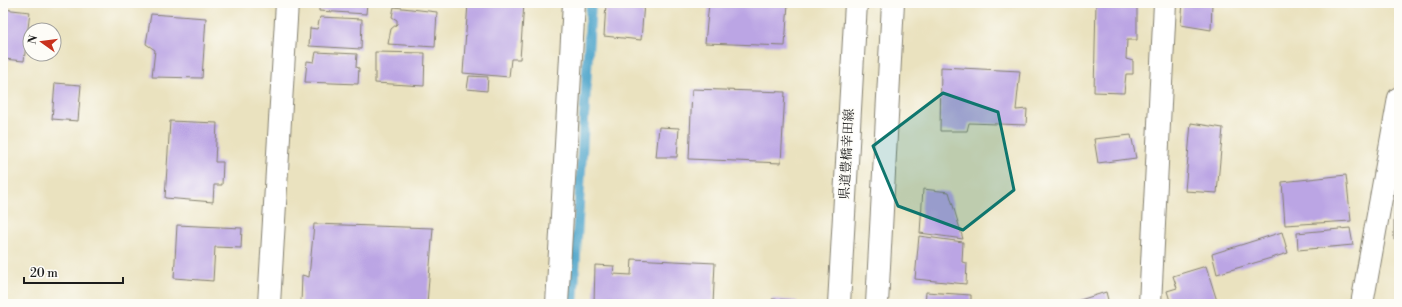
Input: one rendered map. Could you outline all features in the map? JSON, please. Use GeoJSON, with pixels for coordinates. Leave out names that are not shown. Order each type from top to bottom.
{"type":"FeatureCollection","features":[{"type":"Feature","properties":{"kind":"street"},"geometry":{"type":"LineString","coordinates":[[269,304],[287,3]]}},
{"type":"Feature","properties":{"kind":"street"},"geometry":{"type":"LineString","coordinates":[[556,304],[574,3]]}},
{"type":"Feature","properties":{"kind":"street","name":"県道豊橋幸田線"},"geometry":{"type":"LineString","coordinates":[[839,304],[856,3]]}},
{"type":"Feature","properties":{"kind":"street"},"geometry":{"type":"LineString","coordinates":[[877,304],[892,3]]}},
{"type":"Feature","properties":{"kind":"street"},"geometry":{"type":"LineString","coordinates":[[1150,304],[1165,3]]}},
{"type":"Feature","properties":{"kind":"street"},"geometry":{"type":"LineString","coordinates":[[1362,304],[1399,98]]}},
{"type":"Feature","properties":{"kind":"highlighted area"},"geometry":{"type":"Polygon","coordinates":[[[943,93],[998,112],[1014,190],[963,230],[898,206],[873,146],[943,93]]]}},
{"type":"Feature","properties":{"kind":"building"},"geometry":{"type":"Polygon","coordinates":[[[319,3],[367,3],[366,14],[319,11],[319,3]]]}},
{"type":"Feature","properties":{"kind":"building"},"geometry":{"type":"Polygon","coordinates":[[[468,3],[524,3],[520,59],[511,59],[509,77],[463,73],[468,3]]]}},
{"type":"Feature","properties":{"kind":"building"},"geometry":{"type":"Polygon","coordinates":[[[606,3],[644,3],[641,40],[604,36],[606,3]]]}},
{"type":"Feature","properties":{"kind":"building"},"geometry":{"type":"Polygon","coordinates":[[[709,3],[788,3],[785,46],[705,43],[709,3]]]}},
{"type":"Feature","properties":{"kind":"building"},"geometry":{"type":"Polygon","coordinates":[[[1096,3],[1137,3],[1137,40],[1127,40],[1126,59],[1133,61],[1133,74],[1126,74],[1124,93],[1094,92],[1096,3]]]}},
{"type":"Feature","properties":{"kind":"building"},"geometry":{"type":"Polygon","coordinates":[[[1183,3],[1212,3],[1211,30],[1181,25],[1183,3]]]}},
{"type":"Feature","properties":{"kind":"building"},"geometry":{"type":"Polygon","coordinates":[[[394,7],[437,12],[435,47],[388,44],[391,29],[397,24],[397,20],[392,17],[394,7]]]}},
{"type":"Feature","properties":{"kind":"building"},"geometry":{"type":"Polygon","coordinates":[[[3,9],[30,12],[29,22],[22,22],[22,61],[3,59],[3,9]]]}},
{"type":"Feature","properties":{"kind":"building"},"geometry":{"type":"Polygon","coordinates":[[[151,14],[206,18],[202,78],[152,77],[155,50],[146,44],[151,14]]]}},
{"type":"Feature","properties":{"kind":"building"},"geometry":{"type":"Polygon","coordinates":[[[320,17],[362,19],[361,49],[309,46],[310,28],[317,29],[320,17]]]}},
{"type":"Feature","properties":{"kind":"building"},"geometry":{"type":"Polygon","coordinates":[[[316,52],[357,54],[356,67],[359,68],[358,84],[305,82],[307,61],[314,62],[316,52]]]}},
{"type":"Feature","properties":{"kind":"building"},"geometry":{"type":"Polygon","coordinates":[[[375,52],[425,53],[424,86],[375,83],[375,52]]]}},
{"type":"Feature","properties":{"kind":"building"},"geometry":{"type":"Polygon","coordinates":[[[941,67],[1020,71],[1016,110],[1027,109],[1026,125],[969,123],[967,131],[940,131],[941,67]]]}},
{"type":"Feature","properties":{"kind":"building"},"geometry":{"type":"Polygon","coordinates":[[[469,76],[488,77],[487,91],[467,89],[469,76]]]}},
{"type":"Feature","properties":{"kind":"building"},"geometry":{"type":"Polygon","coordinates":[[[55,83],[81,85],[78,121],[52,119],[55,83]]]}},
{"type":"Feature","properties":{"kind":"building"},"geometry":{"type":"Polygon","coordinates":[[[692,89],[785,92],[781,163],[689,159],[692,89]]]}},
{"type":"Feature","properties":{"kind":"building"},"geometry":{"type":"Polygon","coordinates":[[[170,121],[217,123],[215,162],[223,162],[222,185],[214,185],[213,202],[165,198],[170,121]]]}},
{"type":"Feature","properties":{"kind":"building"},"geometry":{"type":"Polygon","coordinates":[[[1191,123],[1223,128],[1217,193],[1185,191],[1191,123]]]}},
{"type":"Feature","properties":{"kind":"building"},"geometry":{"type":"Polygon","coordinates":[[[659,127],[679,128],[677,157],[656,157],[659,127]]]}},
{"type":"Feature","properties":{"kind":"building"},"geometry":{"type":"Polygon","coordinates":[[[1131,135],[1136,158],[1098,163],[1094,139],[1131,135]]]}},
{"type":"Feature","properties":{"kind":"building"},"geometry":{"type":"Polygon","coordinates":[[[3,174],[6,174],[4,203],[3,203],[3,174]]]}},
{"type":"Feature","properties":{"kind":"building"},"geometry":{"type":"Polygon","coordinates":[[[1346,175],[1351,221],[1285,225],[1282,182],[1346,175]]]}},
{"type":"Feature","properties":{"kind":"building"},"geometry":{"type":"Polygon","coordinates":[[[1398,175],[1399,240],[1394,240],[1394,198],[1398,175]]]}},
{"type":"Feature","properties":{"kind":"building"},"geometry":{"type":"Polygon","coordinates":[[[923,189],[949,192],[963,239],[920,233],[923,189]]]}},
{"type":"Feature","properties":{"kind":"building"},"geometry":{"type":"Polygon","coordinates":[[[314,224],[433,228],[427,304],[301,304],[302,275],[309,277],[314,224]]]}},
{"type":"Feature","properties":{"kind":"building"},"geometry":{"type":"Polygon","coordinates":[[[177,225],[242,228],[241,248],[215,247],[213,281],[174,278],[177,225]]]}},
{"type":"Feature","properties":{"kind":"building"},"geometry":{"type":"Polygon","coordinates":[[[1350,228],[1353,245],[1298,250],[1297,233],[1350,228]]]}},
{"type":"Feature","properties":{"kind":"building"},"geometry":{"type":"Polygon","coordinates":[[[1282,232],[1288,253],[1217,274],[1212,254],[1282,232]]]}},
{"type":"Feature","properties":{"kind":"building"},"geometry":{"type":"Polygon","coordinates":[[[919,236],[963,242],[962,262],[967,263],[966,284],[915,279],[919,236]]]}},
{"type":"Feature","properties":{"kind":"building"},"geometry":{"type":"Polygon","coordinates":[[[632,259],[715,263],[713,304],[594,304],[595,265],[614,266],[613,274],[631,275],[632,259]]]}},
{"type":"Feature","properties":{"kind":"building"},"geometry":{"type":"Polygon","coordinates":[[[1206,266],[1218,304],[1171,304],[1167,291],[1177,288],[1173,276],[1206,266]]]}},
{"type":"Feature","properties":{"kind":"building"},"geometry":{"type":"Polygon","coordinates":[[[926,292],[971,295],[971,304],[925,304],[926,292]]]}},
{"type":"Feature","properties":{"kind":"building"},"geometry":{"type":"Polygon","coordinates":[[[1106,292],[1109,304],[1067,304],[1106,292]]]}},
{"type":"Feature","properties":{"kind":"building"},"geometry":{"type":"Polygon","coordinates":[[[772,299],[797,301],[797,304],[772,304],[772,299]]]}},
{"type":"Feature","properties":{"kind":"waterway"},"geometry":{"type":"LineString","coordinates":[[573,304],[591,3]]}}]}
